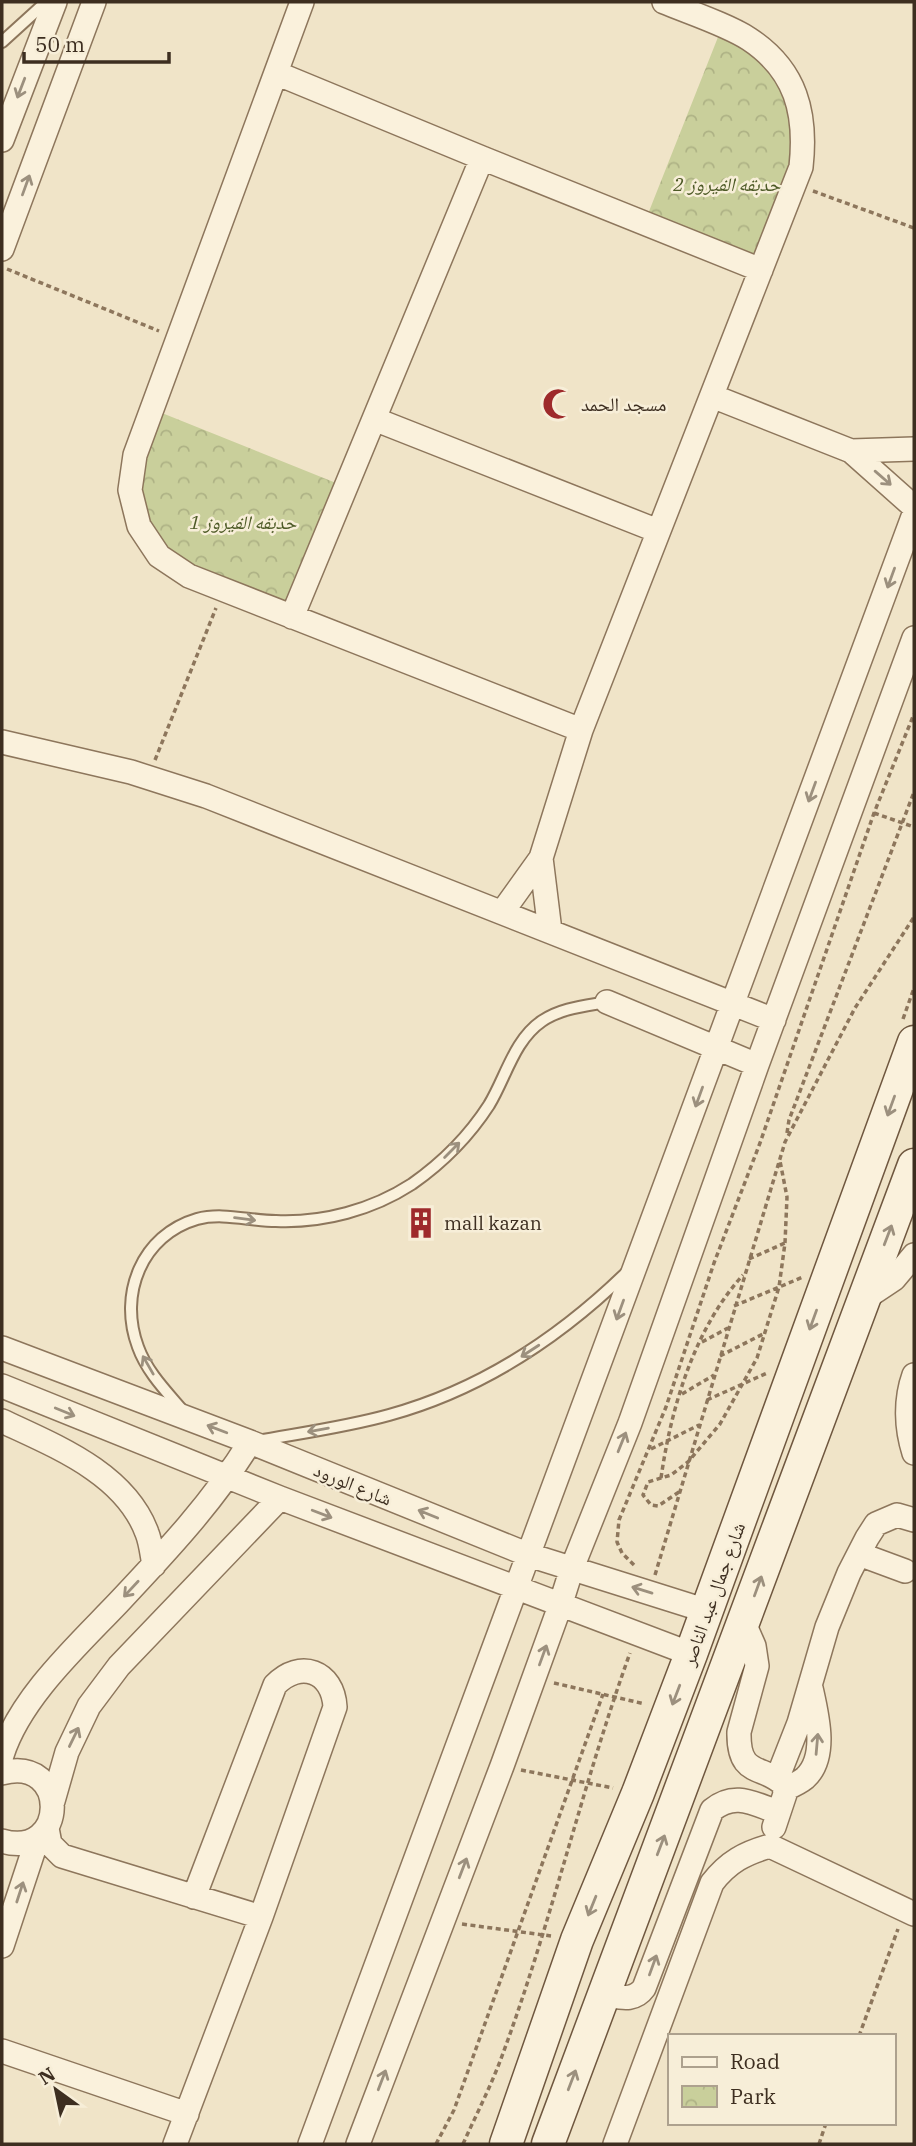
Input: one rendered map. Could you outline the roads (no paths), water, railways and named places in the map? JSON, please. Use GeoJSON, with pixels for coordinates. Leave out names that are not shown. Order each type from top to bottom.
{"type":"FeatureCollection","features":[{"type":"Feature","properties":{"kind":"main road","name":"شارع جمال عبد الناصر"},"geometry":{"type":"LineString","coordinates":[[506,2144],[578,1940],[638,1793],[707,1611],[908,1033]]}},
{"type":"Feature","properties":{"kind":"main road","name":"شارع جمال عبد الناصر"},"geometry":{"type":"LineString","coordinates":[[548,2144],[914,1166]]}},
{"type":"Feature","properties":{"kind":"street"},"geometry":{"type":"LineString","coordinates":[[2,140],[55,2]]}},
{"type":"Feature","properties":{"kind":"street"},"geometry":{"type":"LineString","coordinates":[[2,249],[94,2]]}},
{"type":"Feature","properties":{"kind":"street"},"geometry":{"type":"LineString","coordinates":[[302,2],[135,454],[130,491],[139,526],[159,556],[189,576],[581,730]]}},
{"type":"Feature","properties":{"kind":"street"},"geometry":{"type":"LineString","coordinates":[[503,911],[541,858],[581,730],[801,167],[805,137],[800,107],[789,80],[771,56],[747,37],[664,2]]}},
{"type":"Feature","properties":{"kind":"street"},"geometry":{"type":"LineString","coordinates":[[276,73],[761,270]]}},
{"type":"Feature","properties":{"kind":"street"},"geometry":{"type":"LineString","coordinates":[[292,617],[482,158]]}},
{"type":"Feature","properties":{"kind":"street"},"geometry":{"type":"LineString","coordinates":[[712,396],[851,451],[914,507]]}},
{"type":"Feature","properties":{"kind":"street"},"geometry":{"type":"LineString","coordinates":[[374,419],[658,531]]}},
{"type":"Feature","properties":{"kind":"street"},"geometry":{"type":"LineString","coordinates":[[851,451],[914,449]]}},
{"type":"Feature","properties":{"kind":"street"},"geometry":{"type":"LineString","coordinates":[[310,2144],[914,514]]}},
{"type":"Feature","properties":{"kind":"street"},"geometry":{"type":"LineString","coordinates":[[358,2144],[502,1766],[572,1568],[630,1423],[757,1065],[914,638]]}},
{"type":"Feature","properties":{"kind":"street"},"geometry":{"type":"LineString","coordinates":[[2,742],[148,777],[206,796],[774,1020]]}},
{"type":"Feature","properties":{"kind":"street"},"geometry":{"type":"LineString","coordinates":[[541,858],[550,931]]}},
{"type":"Feature","properties":{"kind":"street"},"geometry":{"type":"LineString","coordinates":[[607,1002],[757,1065]]}},
{"type":"Feature","properties":{"kind":"street"},"geometry":{"type":"LineString","coordinates":[[864,1299],[894,1279],[914,1255]]}},
{"type":"Feature","properties":{"kind":"street","name":"شارع الورود"},"geometry":{"type":"LineString","coordinates":[[2,1348],[250,1442],[529,1555],[572,1568],[656,1580],[707,1611]]}},
{"type":"Feature","properties":{"kind":"street"},"geometry":{"type":"LineString","coordinates":[[914,1375],[908,1403],[908,1427],[914,1453]]}},
{"type":"Feature","properties":{"kind":"street","name":"شارع الورود"},"geometry":{"type":"LineString","coordinates":[[2,1386],[228,1478],[691,1654]]}},
{"type":"Feature","properties":{"kind":"street"},"geometry":{"type":"LineString","coordinates":[[2,1421],[57,1448],[110,1481],[132,1504],[147,1533],[154,1565]]}},
{"type":"Feature","properties":{"kind":"street"},"geometry":{"type":"LineString","coordinates":[[2,1755],[25,1710],[49,1677],[154,1565],[228,1478],[250,1442]]}},
{"type":"Feature","properties":{"kind":"street"},"geometry":{"type":"LineString","coordinates":[[2,1946],[43,1833],[53,1815],[53,1801],[67,1752],[89,1706],[119,1666],[280,1498]]}},
{"type":"Feature","properties":{"kind":"street"},"geometry":{"type":"LineString","coordinates":[[744,1623],[754,1646],[757,1666],[739,1732],[740,1750],[756,1771],[781,1784],[806,1777],[819,1746],[817,1712],[811,1685],[827,1627],[859,1554],[876,1524],[897,1515],[914,1520]]}},
{"type":"Feature","properties":{"kind":"street"},"geometry":{"type":"LineString","coordinates":[[859,1554],[905,1571]]}},
{"type":"Feature","properties":{"kind":"street"},"geometry":{"type":"LineString","coordinates":[[176,2144],[261,1917],[335,1707],[331,1687],[323,1678],[314,1673],[292,1672],[275,1685],[194,1897]]}},
{"type":"Feature","properties":{"kind":"street"},"geometry":{"type":"LineString","coordinates":[[2,1773],[13,1770],[27,1772],[39,1778],[48,1788],[53,1801]]}},
{"type":"Feature","properties":{"kind":"street"},"geometry":{"type":"LineString","coordinates":[[770,1846],[781,1784]]}},
{"type":"Feature","properties":{"kind":"street"},"geometry":{"type":"LineString","coordinates":[[605,1995],[632,1998],[645,1988],[712,1810],[722,1802],[733,1800],[746,1801],[778,1812]]}},
{"type":"Feature","properties":{"kind":"street"},"geometry":{"type":"LineString","coordinates":[[2,1841],[12,1844],[26,1843],[43,1833]]}},
{"type":"Feature","properties":{"kind":"street"},"geometry":{"type":"LineString","coordinates":[[43,1833],[62,1856],[261,1917]]}},
{"type":"Feature","properties":{"kind":"street"},"geometry":{"type":"LineString","coordinates":[[615,2144],[712,1883],[736,1858],[770,1846],[909,1912]]}},
{"type":"Feature","properties":{"kind":"street"},"geometry":{"type":"LineString","coordinates":[[2,2050],[187,2113]]}},
{"type":"Feature","properties":{"kind":"lane"},"geometry":{"type":"LineString","coordinates":[[2,42],[46,2]]}},
{"type":"Feature","properties":{"kind":"lane"},"geometry":{"type":"LineString","coordinates":[[189,1419],[147,1366],[137,1345],[132,1323],[131,1300],[135,1280],[141,1264],[158,1242],[182,1225],[212,1216],[276,1222],[301,1221],[349,1212],[391,1196],[428,1172],[461,1141],[488,1106],[523,1039],[533,1027],[557,1013],[607,1002]]}},
{"type":"Feature","properties":{"kind":"lane"},"geometry":{"type":"LineString","coordinates":[[250,1442],[390,1415],[460,1389],[524,1356],[554,1335],[583,1313],[638,1261]]}},
{"type":"Feature","properties":{"kind":"place","name":"مسجد الحمد"},"geometry":{"type":"Point","coordinates":[558,404]}},
{"type":"Feature","properties":{"kind":"place","name":"mall kazan"},"geometry":{"type":"Point","coordinates":[421,1223]}},
{"type":"Feature","properties":{"kind":"park label","name":"حدبقه الفيروز 2"},"geometry":{"type":"Point","coordinates":[727,184]}},
{"type":"Feature","properties":{"kind":"park label","name":"حدبقه الفيروز 1"},"geometry":{"type":"Point","coordinates":[243,522]}}]}
